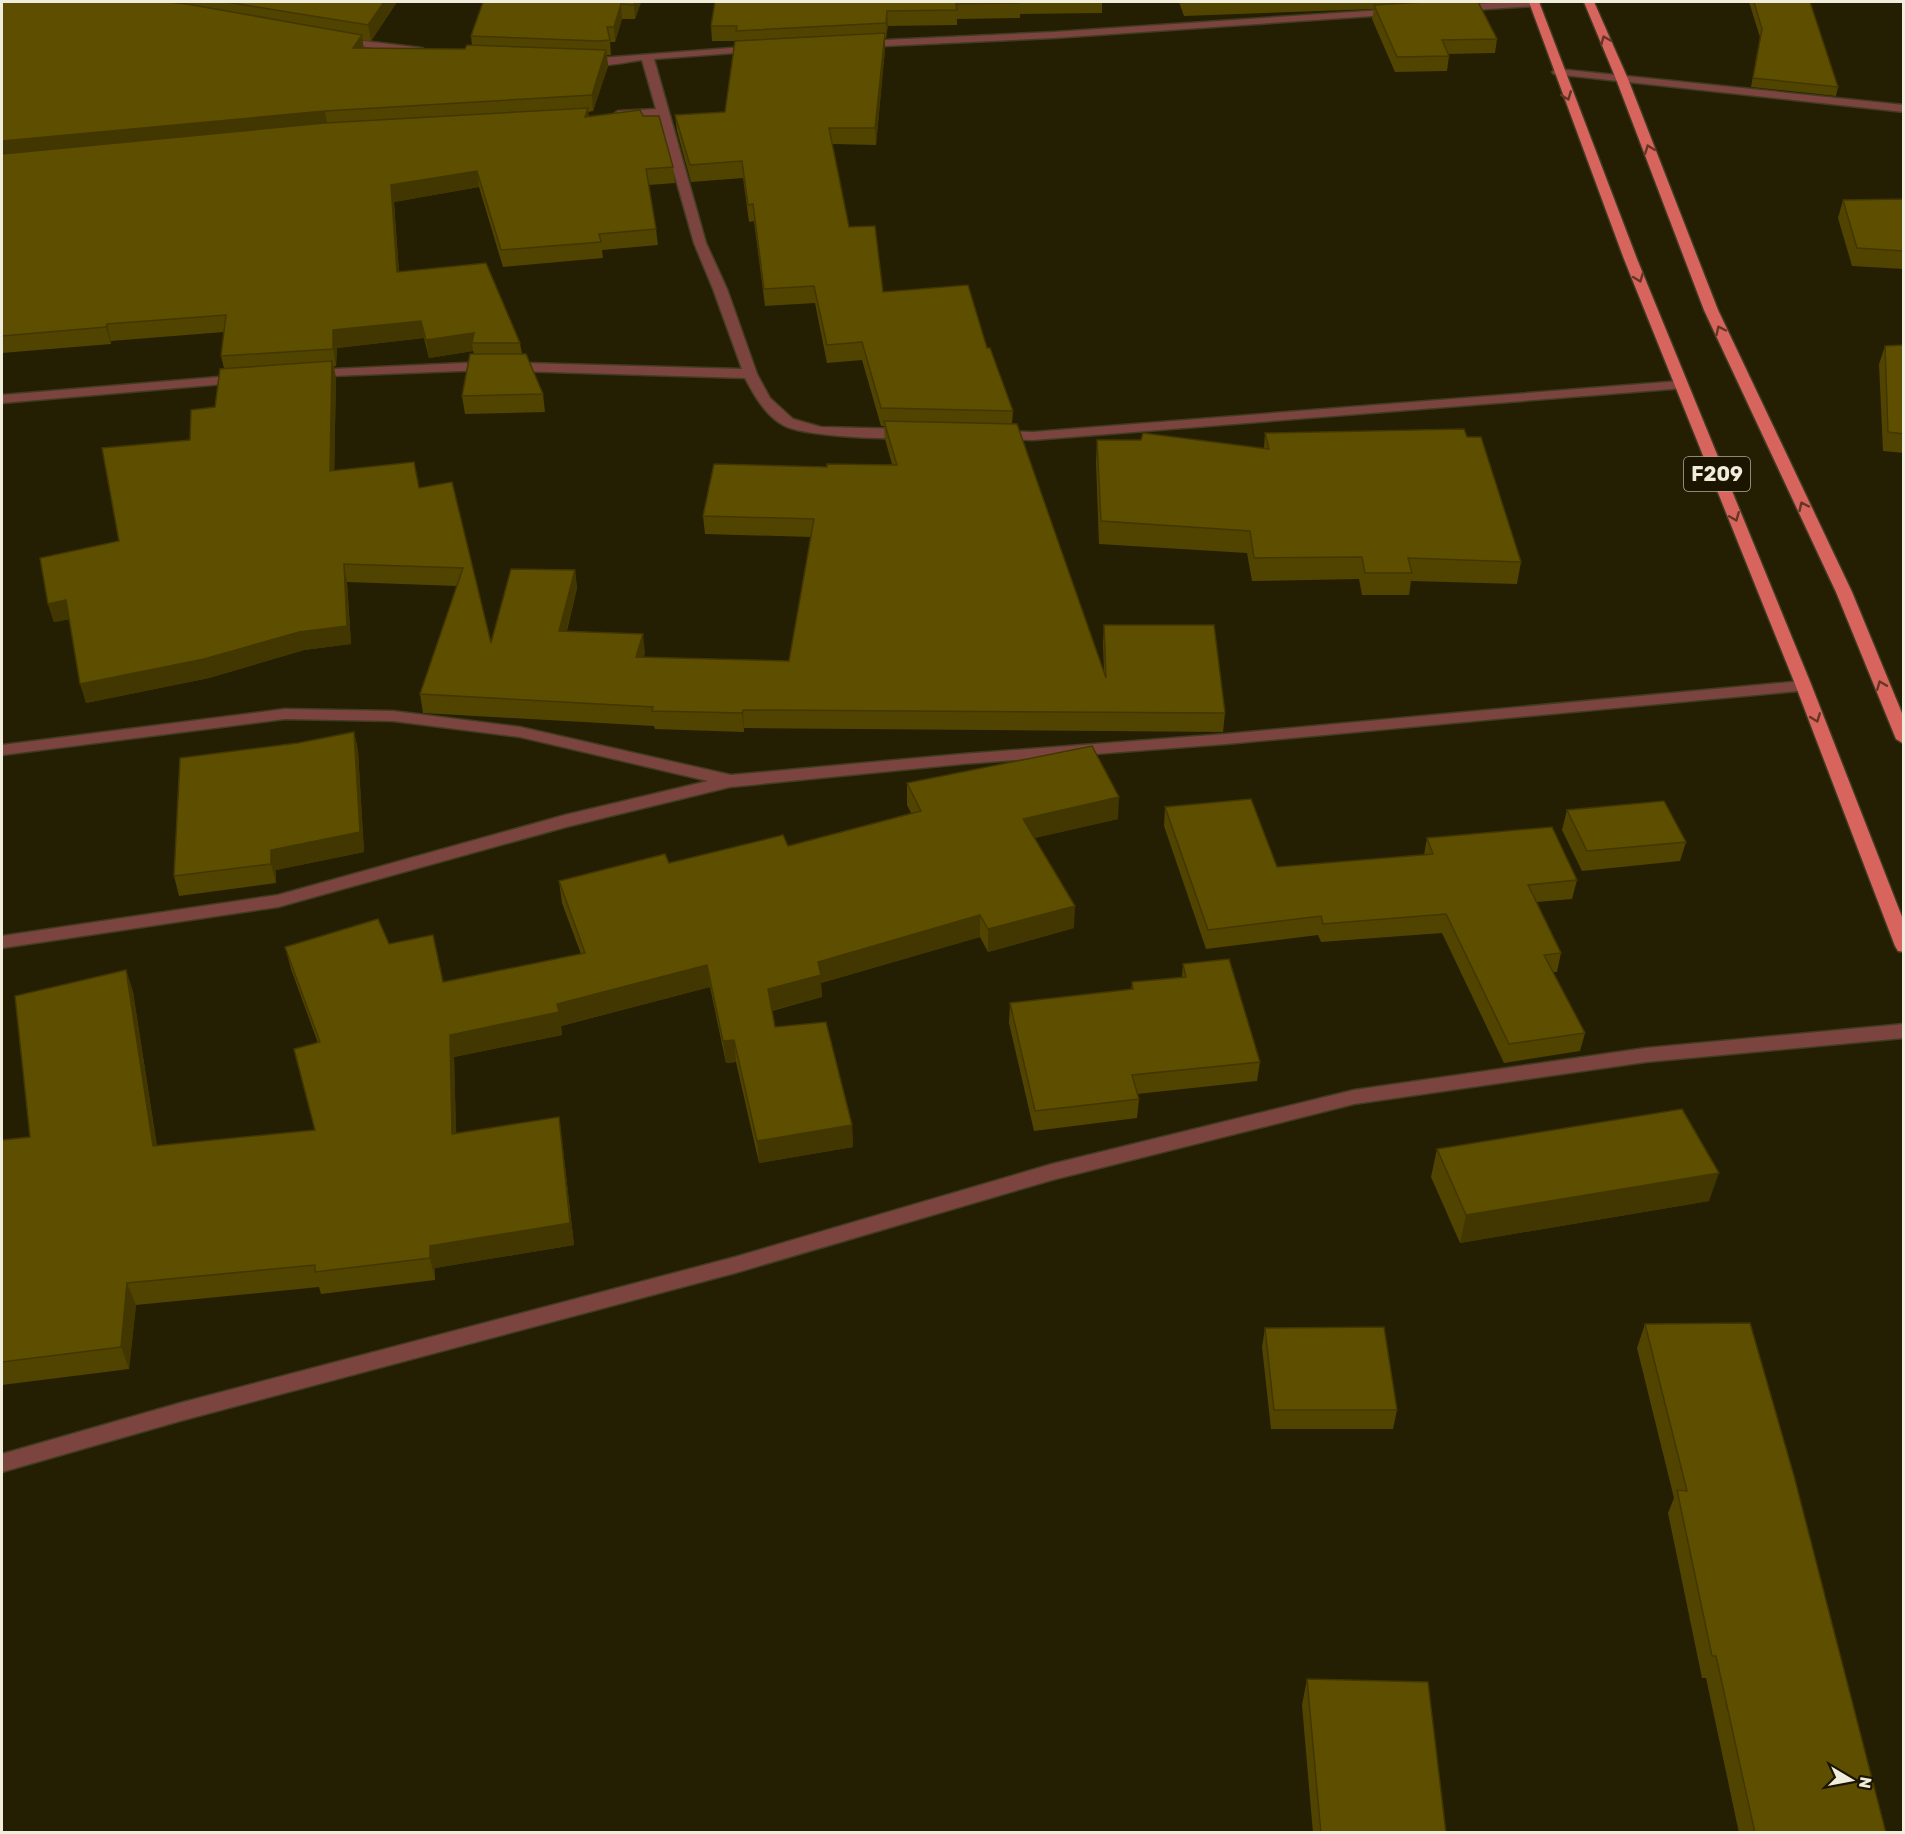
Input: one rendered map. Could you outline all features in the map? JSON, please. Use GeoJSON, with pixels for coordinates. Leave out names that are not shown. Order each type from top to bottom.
{"type":"FeatureCollection","features":[{"type":"Feature","properties":{"kind":"main road","name":"F209"},"geometry":{"type":"LineString","coordinates":[[1534,2],[1558,72],[1680,385],[1803,686],[1904,946]]}},
{"type":"Feature","properties":{"kind":"main road","name":"F209"},"geometry":{"type":"LineString","coordinates":[[1589,2],[1622,79],[1711,310],[1844,592],[1904,739]]}},
{"type":"Feature","properties":{"kind":"street"},"geometry":{"type":"LineString","coordinates":[[1444,9],[1534,2]]}},
{"type":"Feature","properties":{"kind":"street"},"geometry":{"type":"LineString","coordinates":[[856,44],[1054,35],[1410,11]]}},
{"type":"Feature","properties":{"kind":"street"},"geometry":{"type":"LineString","coordinates":[[324,39],[358,45],[440,52]]}},
{"type":"Feature","properties":{"kind":"street"},"geometry":{"type":"LineString","coordinates":[[569,60],[600,61],[774,48]]}},
{"type":"Feature","properties":{"kind":"street"},"geometry":{"type":"LineString","coordinates":[[647,56],[700,243],[720,289],[750,374],[764,400],[788,422],[822,431],[916,434]]}},
{"type":"Feature","properties":{"kind":"street"},"geometry":{"type":"LineString","coordinates":[[1558,72],[1904,109]]}},
{"type":"Feature","properties":{"kind":"street"},"geometry":{"type":"LineString","coordinates":[[605,116],[664,112]]}},
{"type":"Feature","properties":{"kind":"street"},"geometry":{"type":"LineString","coordinates":[[299,375],[486,366],[612,368],[750,374]]}},
{"type":"Feature","properties":{"kind":"street"},"geometry":{"type":"LineString","coordinates":[[2,399],[251,378]]}},
{"type":"Feature","properties":{"kind":"street"},"geometry":{"type":"LineString","coordinates":[[986,435],[1033,436],[1680,385]]}},
{"type":"Feature","properties":{"kind":"street"},"geometry":{"type":"LineString","coordinates":[[2,942],[278,901],[565,821],[730,780],[962,759],[1226,739],[1803,686]]}},
{"type":"Feature","properties":{"kind":"street"},"geometry":{"type":"LineString","coordinates":[[2,750],[285,714],[393,716],[520,732],[730,780]]}},
{"type":"Feature","properties":{"kind":"street"},"geometry":{"type":"LineString","coordinates":[[2,1463],[180,1412],[735,1265],[1052,1172],[1354,1097],[1646,1055],[1904,1032]]}},
{"type":"Feature","properties":{"kind":"building"},"geometry":{"type":"Polygon","coordinates":[[[2,2],[187,4],[362,35],[353,48],[465,49],[467,45],[606,50],[592,95],[325,111],[2,141],[2,2]]]}},
{"type":"Feature","properties":{"kind":"building"},"geometry":{"type":"Polygon","coordinates":[[[226,2],[384,2],[368,25],[226,2]]]}},
{"type":"Feature","properties":{"kind":"building"},"geometry":{"type":"Polygon","coordinates":[[[483,2],[635,2],[634,5],[621,4],[614,27],[607,27],[610,40],[598,41],[471,36],[483,2]]]}},
{"type":"Feature","properties":{"kind":"building"},"geometry":{"type":"Polygon","coordinates":[[[715,2],[1020,3],[956,4],[957,10],[887,11],[886,23],[736,31],[737,26],[711,26],[715,2]]]}},
{"type":"Feature","properties":{"kind":"building"},"geometry":{"type":"Polygon","coordinates":[[[1478,2],[1497,39],[1442,40],[1449,56],[1397,57],[1374,5],[1478,2]]]}},
{"type":"Feature","properties":{"kind":"building"},"geometry":{"type":"Polygon","coordinates":[[[1754,2],[1810,2],[1838,87],[1753,78],[1762,29],[1754,2]]]}},
{"type":"Feature","properties":{"kind":"building"},"geometry":{"type":"Polygon","coordinates":[[[885,33],[875,128],[829,128],[849,227],[875,226],[883,292],[968,285],[987,348],[990,348],[1013,411],[881,408],[862,342],[827,345],[814,286],[764,289],[753,204],[748,205],[742,161],[690,165],[675,115],[725,112],[735,41],[885,33]]]}},
{"type":"Feature","properties":{"kind":"building"},"geometry":{"type":"Polygon","coordinates":[[[588,108],[585,117],[640,110],[643,116],[659,116],[673,167],[646,169],[656,229],[599,234],[601,242],[501,250],[477,171],[391,185],[397,272],[486,263],[520,343],[472,343],[474,333],[426,340],[421,321],[333,330],[333,349],[221,356],[226,315],[107,324],[106,327],[2,336],[2,154],[325,123],[588,108]]]}},
{"type":"Feature","properties":{"kind":"building"},"geometry":{"type":"Polygon","coordinates":[[[1904,199],[1904,251],[1857,248],[1843,200],[1904,199]]]}},
{"type":"Feature","properties":{"kind":"building"},"geometry":{"type":"Polygon","coordinates":[[[1904,345],[1904,434],[1888,432],[1885,346],[1904,345]]]}},
{"type":"Feature","properties":{"kind":"building"},"geometry":{"type":"Polygon","coordinates":[[[470,354],[526,354],[543,394],[462,396],[470,354]]]}},
{"type":"Feature","properties":{"kind":"building"},"geometry":{"type":"Polygon","coordinates":[[[332,361],[330,471],[414,462],[419,488],[452,482],[491,643],[511,569],[575,570],[559,631],[643,634],[636,657],[789,661],[814,519],[703,516],[714,464],[827,467],[827,464],[897,465],[884,421],[1017,424],[1106,678],[1104,625],[1214,625],[1225,713],[652,711],[653,707],[420,694],[463,568],[344,564],[347,626],[299,632],[204,659],[80,684],[66,600],[48,604],[40,558],[119,541],[102,448],[190,440],[191,410],[215,407],[220,369],[332,361]]]}},
{"type":"Feature","properties":{"kind":"building"},"geometry":{"type":"Polygon","coordinates":[[[1464,429],[1467,437],[1481,437],[1521,562],[1408,558],[1412,573],[1365,573],[1362,557],[1254,558],[1250,531],[1101,521],[1097,440],[1141,440],[1143,433],[1269,449],[1265,433],[1464,429]]]}},
{"type":"Feature","properties":{"kind":"building"},"geometry":{"type":"Polygon","coordinates":[[[354,732],[360,832],[271,850],[271,864],[174,876],[180,758],[298,743],[354,732]]]}},
{"type":"Feature","properties":{"kind":"building"},"geometry":{"type":"Polygon","coordinates":[[[1092,746],[1119,797],[1023,819],[1075,906],[988,929],[980,915],[818,962],[821,975],[768,989],[775,1027],[826,1022],[852,1125],[757,1141],[734,1040],[723,1041],[707,965],[557,1004],[559,1012],[450,1035],[452,1134],[559,1117],[570,1223],[430,1246],[430,1258],[315,1272],[315,1265],[127,1283],[121,1347],[2,1362],[2,1140],[30,1137],[15,996],[126,970],[153,1146],[315,1130],[294,1049],[320,1042],[285,947],[378,919],[389,944],[433,935],[443,982],[585,953],[559,881],[665,854],[669,863],[783,835],[788,846],[921,811],[907,783],[1092,746]]]}},
{"type":"Feature","properties":{"kind":"building"},"geometry":{"type":"Polygon","coordinates":[[[1251,799],[1277,867],[1433,854],[1427,838],[1552,827],[1577,880],[1528,885],[1561,953],[1544,955],[1585,1033],[1509,1044],[1446,914],[1323,924],[1321,916],[1208,930],[1165,807],[1251,799]]]}},
{"type":"Feature","properties":{"kind":"building"},"geometry":{"type":"Polygon","coordinates":[[[1664,801],[1686,842],[1587,851],[1567,810],[1664,801]]]}},
{"type":"Feature","properties":{"kind":"building"},"geometry":{"type":"Polygon","coordinates":[[[1229,959],[1260,1062],[1132,1075],[1139,1099],[1035,1111],[1010,1003],[1133,989],[1132,982],[1186,977],[1183,964],[1229,959]]]}},
{"type":"Feature","properties":{"kind":"building"},"geometry":{"type":"Polygon","coordinates":[[[1682,1109],[1719,1173],[1466,1215],[1437,1149],[1682,1109]]]}},
{"type":"Feature","properties":{"kind":"building"},"geometry":{"type":"Polygon","coordinates":[[[1750,1323],[1794,1476],[1886,1833],[1755,1833],[1716,1656],[1712,1656],[1677,1490],[1687,1491],[1645,1324],[1750,1323]]]}},
{"type":"Feature","properties":{"kind":"building"},"geometry":{"type":"Polygon","coordinates":[[[1384,1327],[1397,1410],[1274,1410],[1265,1328],[1384,1327]]]}},
{"type":"Feature","properties":{"kind":"building"},"geometry":{"type":"Polygon","coordinates":[[[1307,1679],[1428,1682],[1446,1833],[1321,1833],[1307,1679]]]}}]}
